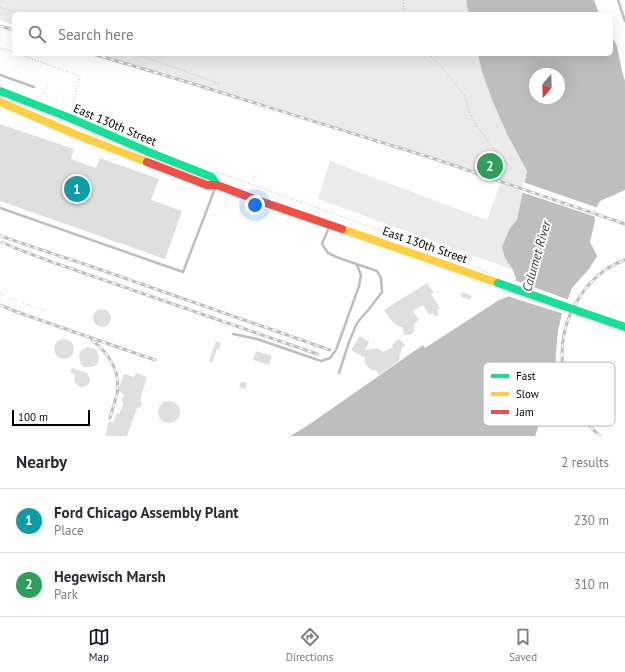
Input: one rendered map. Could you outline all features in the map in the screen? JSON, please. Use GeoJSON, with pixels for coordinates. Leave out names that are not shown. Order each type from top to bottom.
{"type":"FeatureCollection","features":[{"type":"Feature","properties":{"kind":"main road","name":"East 130th Street"},"geometry":{"type":"LineString","coordinates":[[0,92],[70,118],[151,153],[212,177],[216,185]]}},
{"type":"Feature","properties":{"kind":"main road","name":"East 130th Street"},"geometry":{"type":"LineString","coordinates":[[0,102],[77,135],[207,186],[216,185],[625,327]]}},
{"type":"Feature","properties":{"kind":"lane"},"geometry":{"type":"LineString","coordinates":[[618,0],[625,21]]}},
{"type":"Feature","properties":{"kind":"lane"},"geometry":{"type":"LineString","coordinates":[[0,75],[34,87]]}},
{"type":"Feature","properties":{"kind":"lane"},"geometry":{"type":"LineString","coordinates":[[0,208],[183,272],[216,185]]}},
{"type":"Feature","properties":{"kind":"lane"},"geometry":{"type":"LineString","coordinates":[[330,225],[322,244],[328,253],[377,271],[381,278],[382,292],[357,323],[339,373]]}},
{"type":"Feature","properties":{"kind":"lane"},"geometry":{"type":"LineString","coordinates":[[233,334],[257,339],[321,361],[330,358],[336,350],[359,286],[361,275],[358,265]]}},
{"type":"Feature","properties":{"kind":"path"},"geometry":{"type":"LineString","coordinates":[[403,0],[404,12]]}},
{"type":"Feature","properties":{"kind":"path"},"geometry":{"type":"LineString","coordinates":[[0,7],[14,12]]}},
{"type":"Feature","properties":{"kind":"path"},"geometry":{"type":"LineString","coordinates":[[0,48],[12,51]]}},
{"type":"Feature","properties":{"kind":"path"},"geometry":{"type":"LineString","coordinates":[[24,56],[80,76],[72,113]]}},
{"type":"Feature","properties":{"kind":"path"},"geometry":{"type":"LineString","coordinates":[[142,56],[221,84]]}},
{"type":"Feature","properties":{"kind":"path"},"geometry":{"type":"LineString","coordinates":[[431,56],[442,67],[464,95],[476,125],[501,158],[512,168]]}},
{"type":"Feature","properties":{"kind":"path"},"geometry":{"type":"LineString","coordinates":[[44,94],[48,84]]}},
{"type":"Feature","properties":{"kind":"path"},"geometry":{"type":"LineString","coordinates":[[216,172],[393,235],[493,274]]}},
{"type":"Feature","properties":{"kind":"path"},"geometry":{"type":"LineString","coordinates":[[0,294],[4,296]]}},
{"type":"Feature","properties":{"kind":"path"},"geometry":{"type":"LineString","coordinates":[[9,298],[18,301]]}},
{"type":"Feature","properties":{"kind":"path"},"geometry":{"type":"LineString","coordinates":[[23,303],[32,306]]}},
{"type":"Feature","properties":{"kind":"path"},"geometry":{"type":"LineString","coordinates":[[37,308],[46,311]]}},
{"type":"Feature","properties":{"kind":"shaded area"},"geometry":{"type":"Polygon","coordinates":[[[0,0],[466,0],[469,12],[12,12],[12,24],[0,20],[0,0]]]}},
{"type":"Feature","properties":{"kind":"shaded area"},"geometry":{"type":"Polygon","coordinates":[[[104,56],[478,56],[482,72],[493,102],[507,134],[527,171],[517,220],[510,228],[505,258],[513,270],[318,199],[330,161],[487,220],[501,181],[398,147],[104,56]]]}},
{"type":"Feature","properties":{"kind":"water"},"geometry":{"type":"Polygon","coordinates":[[[466,0],[594,0],[598,12],[469,12],[466,0]]]}},
{"type":"Feature","properties":{"kind":"water","name":"Calumet River"},"geometry":{"type":"Polygon","coordinates":[[[613,39],[617,46],[625,81],[625,190],[600,201],[594,212],[595,221],[590,242],[597,256],[589,269],[572,288],[562,314],[558,331],[556,362],[483,362],[483,426],[539,426],[535,436],[290,436],[307,426],[423,345],[425,348],[499,300],[510,296],[516,278],[513,270],[505,258],[502,247],[510,228],[517,220],[527,171],[507,134],[482,72],[478,56],[613,56],[613,39]]]}},
{"type":"Feature","properties":{"kind":"pier"},"geometry":{"type":"Polygon","coordinates":[[[523,182],[598,208],[596,217],[521,192],[523,182]]]}},
{"type":"Feature","properties":{"kind":"pier"},"geometry":{"type":"Polygon","coordinates":[[[514,280],[569,300],[564,314],[510,297],[508,295],[514,280]]]}},
{"type":"Feature","properties":{"kind":"building"},"geometry":{"type":"Polygon","coordinates":[[[0,124],[74,149],[71,159],[96,168],[100,158],[159,179],[151,200],[182,211],[165,259],[0,201],[0,124]]]}},
{"type":"Feature","properties":{"kind":"building"},"geometry":{"type":"Polygon","coordinates":[[[427,283],[434,293],[431,294],[440,308],[437,310],[439,314],[435,317],[433,313],[429,315],[423,305],[413,311],[419,320],[414,324],[414,332],[410,335],[404,335],[403,328],[394,324],[384,310],[427,283]]]}},
{"type":"Feature","properties":{"kind":"building"},"geometry":{"type":"Polygon","coordinates":[[[462,292],[472,296],[469,300],[460,296],[462,292]]]}},
{"type":"Feature","properties":{"kind":"building"},"geometry":{"type":"Polygon","coordinates":[[[98,309],[106,309],[111,314],[109,325],[106,327],[98,327],[93,322],[93,314],[98,309]]]}},
{"type":"Feature","properties":{"kind":"building"},"geometry":{"type":"Polygon","coordinates":[[[360,336],[369,342],[365,350],[377,348],[383,352],[393,347],[392,345],[398,339],[401,340],[405,345],[402,348],[400,360],[379,375],[376,370],[369,368],[365,363],[365,358],[351,350],[360,336]]]}},
{"type":"Feature","properties":{"kind":"building"},"geometry":{"type":"Polygon","coordinates":[[[64,339],[71,342],[74,349],[71,356],[64,359],[57,356],[54,349],[57,342],[64,339]]]}},
{"type":"Feature","properties":{"kind":"building"},"geometry":{"type":"Polygon","coordinates":[[[216,341],[221,343],[212,363],[209,361],[216,341]]]}},
{"type":"Feature","properties":{"kind":"building"},"geometry":{"type":"Polygon","coordinates":[[[88,347],[97,351],[99,358],[97,364],[94,366],[84,367],[80,362],[79,354],[82,350],[88,347]]]}},
{"type":"Feature","properties":{"kind":"building"},"geometry":{"type":"Polygon","coordinates":[[[256,351],[272,356],[269,365],[253,360],[256,351]]]}},
{"type":"Feature","properties":{"kind":"building"},"geometry":{"type":"Polygon","coordinates":[[[72,368],[87,373],[90,378],[88,385],[80,387],[76,384],[74,379],[75,374],[70,372],[72,368]]]}},
{"type":"Feature","properties":{"kind":"building"},"geometry":{"type":"Polygon","coordinates":[[[136,373],[147,377],[140,400],[142,405],[141,407],[137,408],[127,436],[105,435],[109,421],[113,423],[117,413],[119,414],[123,405],[122,400],[124,395],[118,391],[124,374],[134,377],[136,373]]]}},
{"type":"Feature","properties":{"kind":"building"},"geometry":{"type":"Polygon","coordinates":[[[241,382],[247,383],[245,389],[239,387],[241,382]]]}},
{"type":"Feature","properties":{"kind":"building"},"geometry":{"type":"Polygon","coordinates":[[[169,401],[177,404],[180,412],[177,420],[169,423],[161,420],[158,412],[161,404],[169,401]]]}},
{"type":"Feature","properties":{"kind":"railway"},"geometry":{"type":"LineString","coordinates":[[0,26],[12,29]]}},
{"type":"Feature","properties":{"kind":"railway"},"geometry":{"type":"LineString","coordinates":[[100,56],[435,159],[625,224]]}},
{"type":"Feature","properties":{"kind":"railway"},"geometry":{"type":"LineString","coordinates":[[0,236],[330,350]]}},
{"type":"Feature","properties":{"kind":"railway"},"geometry":{"type":"LineString","coordinates":[[2,242],[52,262],[317,354]]}},
{"type":"Feature","properties":{"kind":"railway"},"geometry":{"type":"LineString","coordinates":[[563,362],[563,345],[566,325],[574,306],[594,279],[604,271],[625,260]]}},
{"type":"Feature","properties":{"kind":"railway"},"geometry":{"type":"LineString","coordinates":[[0,305],[155,360]]}},
{"type":"Feature","properties":{"kind":"railway"},"geometry":{"type":"LineString","coordinates":[[92,340],[108,357],[117,378],[117,394],[110,418]]}},
{"type":"Feature","properties":{"kind":"railway"},"geometry":{"type":"LineString","coordinates":[[591,426],[600,436]]}},
{"type":"Feature","properties":{"kind":"traffic: fast"},"geometry":{"type":"LineString","coordinates":[[0,91],[70,118],[151,153],[212,177],[217,185]]}},
{"type":"Feature","properties":{"kind":"traffic: fast"},"geometry":{"type":"LineString","coordinates":[[498,283],[581,312]]}},
{"type":"Feature","properties":{"kind":"traffic: fast"},"geometry":{"type":"LineString","coordinates":[[581,312],[625,327]]}},
{"type":"Feature","properties":{"kind":"traffic: slow"},"geometry":{"type":"LineString","coordinates":[[0,102],[77,135],[147,162]]}},
{"type":"Feature","properties":{"kind":"traffic: slow"},"geometry":{"type":"LineString","coordinates":[[342,229],[498,283]]}},
{"type":"Feature","properties":{"kind":"traffic: jam"},"geometry":{"type":"LineString","coordinates":[[147,162],[207,185],[217,185],[342,229]]}},
{"type":"Feature","properties":{"kind":"place","name":"Hegewisch Marsh"},"geometry":{"type":"Point","coordinates":[490,166]}},
{"type":"Feature","properties":{"kind":"place","name":"Ford Chicago Assembly Plant"},"geometry":{"type":"Point","coordinates":[77,189]}}]}
